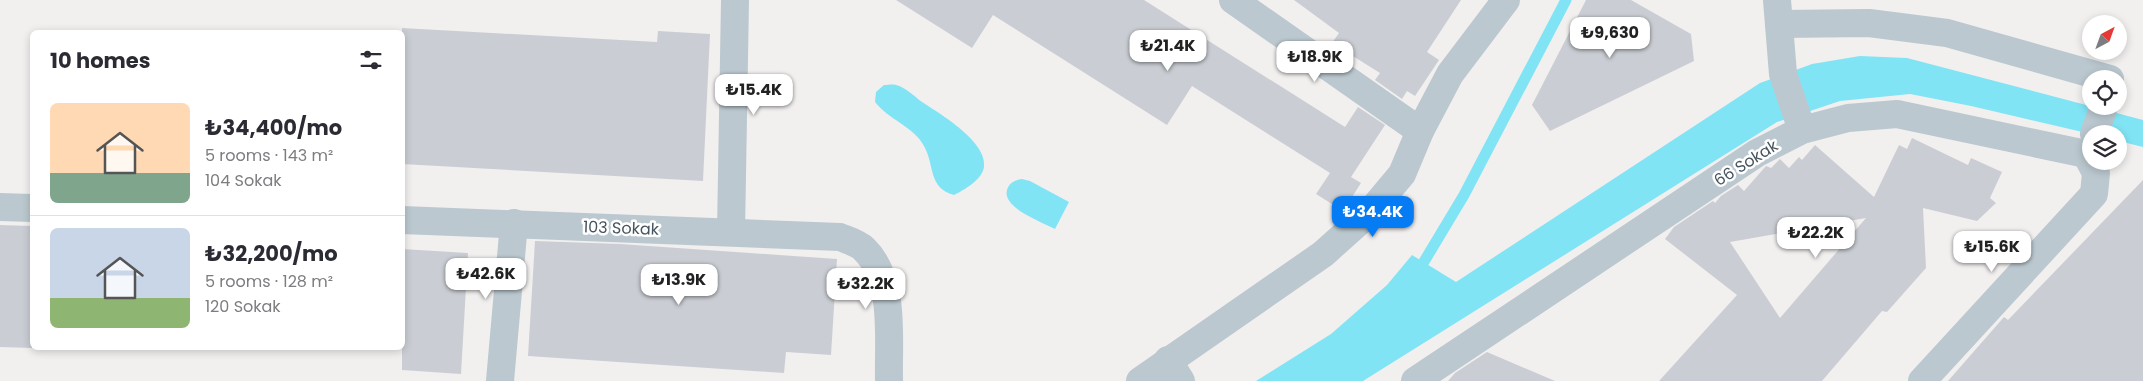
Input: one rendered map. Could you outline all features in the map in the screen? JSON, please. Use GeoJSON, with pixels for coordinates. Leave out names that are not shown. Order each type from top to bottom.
{"type":"FeatureCollection","features":[{"type":"Feature","properties":{"kind":"street"},"geometry":{"type":"LineString","coordinates":[[731,232],[735,0]]}},
{"type":"Feature","properties":{"kind":"street"},"geometry":{"type":"LineString","coordinates":[[1233,0],[1420,131]]}},
{"type":"Feature","properties":{"kind":"street"},"geometry":{"type":"LineString","coordinates":[[1140,381],[1175,370],[1323,254],[1371,211],[1402,174],[1420,131],[1450,74],[1506,0]]}},
{"type":"Feature","properties":{"kind":"street"},"geometry":{"type":"LineString","coordinates":[[1800,122],[1783,74],[1778,12],[1946,33],[2082,71]]}},
{"type":"Feature","properties":{"kind":"street","name":"66 Sokak"},"geometry":{"type":"LineString","coordinates":[[1415,381],[1757,154],[1800,122],[1897,114],[2082,142]]}},
{"type":"Feature","properties":{"kind":"street"},"geometry":{"type":"LineString","coordinates":[[1922,381],[2094,194],[2095,170]]}},
{"type":"Feature","properties":{"kind":"street"},"geometry":{"type":"LineString","coordinates":[[0,208],[30,208]]}},
{"type":"Feature","properties":{"kind":"street","name":"103 Sokak"},"geometry":{"type":"LineString","coordinates":[[405,220],[840,237],[863,247],[879,267],[887,292],[889,381]]}},
{"type":"Feature","properties":{"kind":"street"},"geometry":{"type":"LineString","coordinates":[[500,381],[514,224]]}},
{"type":"Feature","properties":{"kind":"water"},"geometry":{"type":"Polygon","coordinates":[[[1860,56],[1907,58],[2082,104],[2082,115],[2124,115],[2143,120],[2143,147],[2127,143],[2127,125],[2082,125],[2082,132],[1910,94],[1840,101],[1777,122],[1363,381],[1256,381],[1331,334],[1387,285],[1412,255],[1456,282],[1760,83],[1812,64],[1860,56]]]}},
{"type":"Feature","properties":{"kind":"water"},"geometry":{"type":"Polygon","coordinates":[[[884,85],[895,85],[906,90],[971,138],[983,157],[984,167],[980,176],[954,195],[940,187],[933,175],[920,139],[875,102],[876,92],[884,85]]]}},
{"type":"Feature","properties":{"kind":"water"},"geometry":{"type":"Polygon","coordinates":[[[1022,179],[1030,181],[1069,202],[1055,229],[1024,214],[1007,197],[1009,185],[1022,179]]]}},
{"type":"Feature","properties":{"kind":"building"},"geometry":{"type":"Polygon","coordinates":[[[896,0],[1144,0],[1345,127],[1358,107],[1385,125],[1351,177],[1361,183],[1343,211],[1316,194],[1330,173],[1192,86],[1167,125],[993,15],[972,48],[896,0]]]}},
{"type":"Feature","properties":{"kind":"building"},"geometry":{"type":"Polygon","coordinates":[[[1294,0],[1461,0],[1427,52],[1439,60],[1415,96],[1407,91],[1402,99],[1375,80],[1380,73],[1332,43],[1339,33],[1294,0]]]}},
{"type":"Feature","properties":{"kind":"building"},"geometry":{"type":"Polygon","coordinates":[[[1586,0],[1631,0],[1691,34],[1694,61],[1550,131],[1532,105],[1586,0]]]}},
{"type":"Feature","properties":{"kind":"building"},"geometry":{"type":"Polygon","coordinates":[[[402,28],[657,42],[658,31],[710,34],[703,181],[405,164],[405,30],[402,30],[402,28]]]}},
{"type":"Feature","properties":{"kind":"building"},"geometry":{"type":"Polygon","coordinates":[[[1912,138],[1968,165],[1971,158],[2002,172],[1990,198],[1996,203],[1977,221],[1923,208],[1926,268],[1887,312],[1882,311],[1822,381],[1659,381],[1737,295],[1665,239],[1674,227],[1713,201],[1715,203],[1721,196],[1738,185],[1744,191],[1766,166],[1771,168],[1780,159],[1789,168],[1799,157],[1802,160],[1815,145],[1874,197],[1899,145],[1907,149],[1912,138]],[[1866,218],[1730,242],[1780,318],[1866,218]]]}},
{"type":"Feature","properties":{"kind":"building"},"geometry":{"type":"Polygon","coordinates":[[[2143,180],[2143,381],[1948,381],[2004,317],[2008,320],[2143,180]]]}},
{"type":"Feature","properties":{"kind":"building"},"geometry":{"type":"Polygon","coordinates":[[[0,225],[30,226],[30,348],[0,347],[0,225]]]}},
{"type":"Feature","properties":{"kind":"building"},"geometry":{"type":"Polygon","coordinates":[[[535,241],[620,244],[837,259],[831,355],[786,352],[784,373],[528,356],[535,241]]]}},
{"type":"Feature","properties":{"kind":"building"},"geometry":{"type":"Polygon","coordinates":[[[405,249],[468,253],[461,374],[402,370],[402,350],[405,350],[405,249]]]}},
{"type":"Feature","properties":{"kind":"building"},"geometry":{"type":"Polygon","coordinates":[[[1487,352],[1555,381],[1448,381],[1455,373],[1487,352]]]}},
{"type":"Feature","properties":{"kind":"waterway"},"geometry":{"type":"LineString","coordinates":[[1416,275],[1464,195],[1566,0]]}}]}
